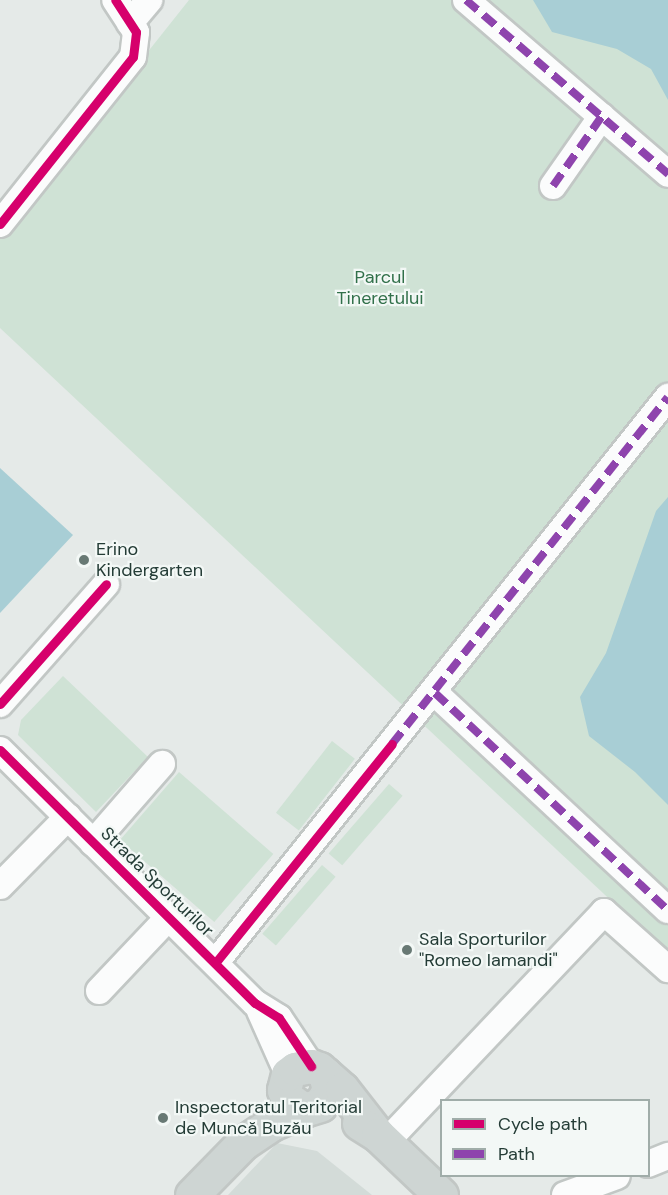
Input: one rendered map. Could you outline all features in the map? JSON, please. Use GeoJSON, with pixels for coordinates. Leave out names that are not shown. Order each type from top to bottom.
{"type":"FeatureCollection","features":[{"type":"Feature","properties":{"kind":"main road","name":"Strada Sporturilor"},"geometry":{"type":"LineString","coordinates":[[302,1074],[361,1110],[382,1138],[441,1195]]}},
{"type":"Feature","properties":{"kind":"main road"},"geometry":{"type":"LineString","coordinates":[[192,1195],[243,1143],[302,1074],[328,1090],[326,1099],[270,1124],[243,1143]]}},
{"type":"Feature","properties":{"kind":"main road","name":"Strada Sporturilor"},"geometry":{"type":"LineString","coordinates":[[308,1109],[351,1117],[382,1138]]}},
{"type":"Feature","properties":{"kind":"street"},"geometry":{"type":"LineString","coordinates":[[0,224],[133,57],[138,42],[130,23],[115,0]]}},
{"type":"Feature","properties":{"kind":"street"},"geometry":{"type":"LineString","coordinates":[[130,23],[149,0]]}},
{"type":"Feature","properties":{"kind":"street"},"geometry":{"type":"LineString","coordinates":[[466,0],[668,174]]}},
{"type":"Feature","properties":{"kind":"street"},"geometry":{"type":"LineString","coordinates":[[553,186],[602,116]]}},
{"type":"Feature","properties":{"kind":"street"},"geometry":{"type":"LineString","coordinates":[[216,962],[435,693],[668,397]]}},
{"type":"Feature","properties":{"kind":"street"},"geometry":{"type":"LineString","coordinates":[[0,704],[106,584]]}},
{"type":"Feature","properties":{"kind":"street"},"geometry":{"type":"LineString","coordinates":[[435,693],[668,910]]}},
{"type":"Feature","properties":{"kind":"street","name":"Strada Sporturilor"},"geometry":{"type":"LineString","coordinates":[[0,750],[255,1003],[279,1018],[292,1032],[302,1074]]}},
{"type":"Feature","properties":{"kind":"street"},"geometry":{"type":"LineString","coordinates":[[93,843],[162,764]]}},
{"type":"Feature","properties":{"kind":"street"},"geometry":{"type":"LineString","coordinates":[[0,886],[68,817]]}},
{"type":"Feature","properties":{"kind":"street"},"geometry":{"type":"LineString","coordinates":[[382,1138],[604,912],[668,969]]}},
{"type":"Feature","properties":{"kind":"street"},"geometry":{"type":"LineString","coordinates":[[99,991],[168,918]]}},
{"type":"Feature","properties":{"kind":"street"},"geometry":{"type":"LineString","coordinates":[[650,1163],[668,1156]]}},
{"type":"Feature","properties":{"kind":"street"},"geometry":{"type":"LineString","coordinates":[[565,1195],[614,1177]]}},
{"type":"Feature","properties":{"kind":"shaded area"},"geometry":{"type":"Polygon","coordinates":[[[277,1143],[317,1151],[372,1195],[228,1195],[277,1143]]]}},
{"type":"Feature","properties":{"kind":"green space","name":"Parcul Tineretului"},"geometry":{"type":"Polygon","coordinates":[[[189,0],[668,0],[668,954],[0,328],[0,238],[189,0]]]}},
{"type":"Feature","properties":{"kind":"green space"},"geometry":{"type":"Polygon","coordinates":[[[63,676],[148,757],[96,812],[18,735],[21,720],[63,676]]]}},
{"type":"Feature","properties":{"kind":"green space"},"geometry":{"type":"Polygon","coordinates":[[[332,741],[355,759],[299,831],[276,813],[332,741]]]}},
{"type":"Feature","properties":{"kind":"green space"},"geometry":{"type":"Polygon","coordinates":[[[179,772],[273,854],[214,922],[120,840],[179,772]]]}},
{"type":"Feature","properties":{"kind":"green space"},"geometry":{"type":"Polygon","coordinates":[[[389,784],[403,796],[342,865],[329,853],[389,784]]]}},
{"type":"Feature","properties":{"kind":"green space"},"geometry":{"type":"Polygon","coordinates":[[[322,865],[336,877],[276,945],[262,934],[322,865]]]}},
{"type":"Feature","properties":{"kind":"water"},"geometry":{"type":"Polygon","coordinates":[[[533,0],[668,0],[668,100],[651,69],[617,49],[552,32],[533,0]]]}},
{"type":"Feature","properties":{"kind":"water"},"geometry":{"type":"Polygon","coordinates":[[[0,468],[73,535],[0,613],[0,468]]]}},
{"type":"Feature","properties":{"kind":"water"},"geometry":{"type":"Polygon","coordinates":[[[668,497],[668,805],[635,772],[589,736],[580,697],[606,653],[656,511],[668,497]]]}},
{"type":"Feature","properties":{"kind":"marked path"},"geometry":{"type":"LineString","coordinates":[[466,0],[668,174]]}},
{"type":"Feature","properties":{"kind":"marked path"},"geometry":{"type":"LineString","coordinates":[[553,186],[602,116]]}},
{"type":"Feature","properties":{"kind":"marked path"},"geometry":{"type":"LineString","coordinates":[[392,744],[668,397]]}},
{"type":"Feature","properties":{"kind":"marked path"},"geometry":{"type":"LineString","coordinates":[[435,693],[668,910]]}},
{"type":"Feature","properties":{"kind":"cycle path"},"geometry":{"type":"LineString","coordinates":[[0,224],[133,57],[136,32],[115,0]]}},
{"type":"Feature","properties":{"kind":"cycle path"},"geometry":{"type":"LineString","coordinates":[[0,704],[106,584]]}},
{"type":"Feature","properties":{"kind":"cycle path"},"geometry":{"type":"LineString","coordinates":[[216,962],[392,744]]}},
{"type":"Feature","properties":{"kind":"cycle path"},"geometry":{"type":"LineString","coordinates":[[0,750],[255,1003],[279,1018],[311,1066]]}},
{"type":"Feature","properties":{"kind":"place","name":"Erino Kindergarten"},"geometry":{"type":"Point","coordinates":[84,560]}},
{"type":"Feature","properties":{"kind":"place","name":"Sala Sporturilor \"Romeo Iamandi\""},"geometry":{"type":"Point","coordinates":[407,950]}},
{"type":"Feature","properties":{"kind":"place","name":"Inspectoratul Teritorial de Muncă Buzău"},"geometry":{"type":"Point","coordinates":[163,1118]}}]}
